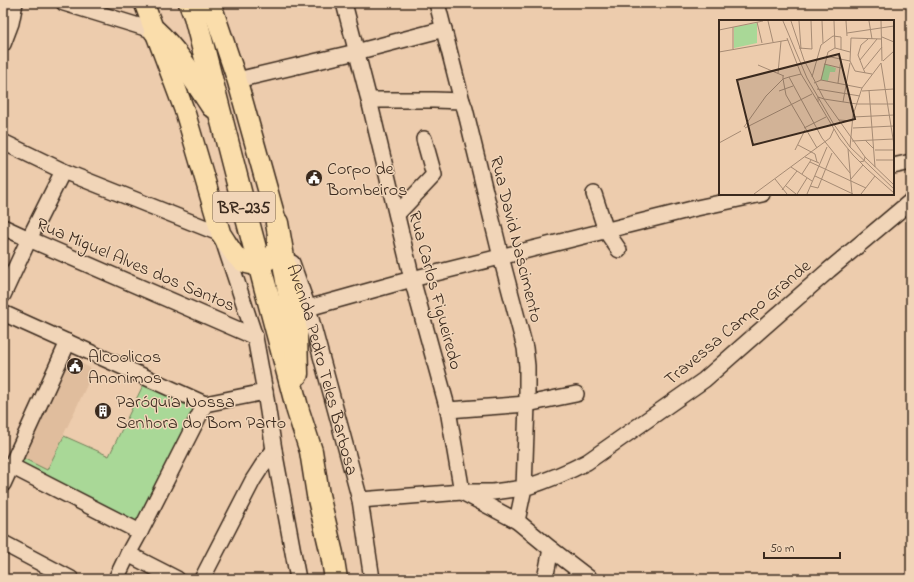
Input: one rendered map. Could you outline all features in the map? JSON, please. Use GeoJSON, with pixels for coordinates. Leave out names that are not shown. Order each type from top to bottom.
{"type":"FeatureCollection","features":[{"type":"Feature","properties":{"kind":"highway","name":"BR-235"},"geometry":{"type":"LineString","coordinates":[[190,3],[195,16],[298,411],[311,451],[318,495],[332,554],[336,579]]}},
{"type":"Feature","properties":{"kind":"highway"},"geometry":{"type":"LineString","coordinates":[[155,30],[187,68],[222,122]]}},
{"type":"Feature","properties":{"kind":"highway"},"geometry":{"type":"LineString","coordinates":[[277,223],[296,332],[298,411]]}},
{"type":"Feature","properties":{"kind":"main road"},"geometry":{"type":"LineString","coordinates":[[144,3],[185,112],[221,234],[239,259],[248,264],[255,265],[265,262],[272,256],[277,246],[277,223]]}},
{"type":"Feature","properties":{"kind":"main road","name":"Avenida Pedro Teles Barbosa"},"geometry":{"type":"LineString","coordinates":[[210,3],[237,80],[277,223]]}},
{"type":"Feature","properties":{"kind":"street"},"geometry":{"type":"LineString","coordinates":[[3,44],[7,22],[15,3]]}},
{"type":"Feature","properties":{"kind":"street"},"geometry":{"type":"LineString","coordinates":[[64,3],[155,30]]}},
{"type":"Feature","properties":{"kind":"street","name":"Rua Carlos Figueiredo"},"geometry":{"type":"LineString","coordinates":[[344,3],[412,279],[448,410],[462,492]]}},
{"type":"Feature","properties":{"kind":"street"},"geometry":{"type":"LineString","coordinates":[[237,80],[356,52],[442,13]]}},
{"type":"Feature","properties":{"kind":"street","name":"Rua David Nascimento"},"geometry":{"type":"LineString","coordinates":[[442,13],[462,101],[525,348],[527,366],[527,404],[524,488]]}},
{"type":"Feature","properties":{"kind":"street"},"geometry":{"type":"LineString","coordinates":[[369,100],[462,101]]}},
{"type":"Feature","properties":{"kind":"street"},"geometry":{"type":"LineString","coordinates":[[397,214],[434,175],[424,138]]}},
{"type":"Feature","properties":{"kind":"street"},"geometry":{"type":"LineString","coordinates":[[3,142],[63,171],[221,234],[255,337],[298,579]]}},
{"type":"Feature","properties":{"kind":"street"},"geometry":{"type":"LineString","coordinates":[[894,166],[911,162]]}},
{"type":"Feature","properties":{"kind":"street"},"geometry":{"type":"LineString","coordinates":[[3,294],[63,171]]}},
{"type":"Feature","properties":{"kind":"street"},"geometry":{"type":"LineString","coordinates":[[594,194],[606,231],[619,250]]}},
{"type":"Feature","properties":{"kind":"street"},"geometry":{"type":"LineString","coordinates":[[308,308],[412,279],[501,258],[692,209],[757,195]]}},
{"type":"Feature","properties":{"kind":"street","name":"Travessa Campo Grande"},"geometry":{"type":"LineString","coordinates":[[360,500],[462,492],[493,492],[524,488],[562,475],[587,462],[704,380],[829,270],[911,201]]}},
{"type":"Feature","properties":{"kind":"street","name":"Avenida Pedro Teles Barbosa"},"geometry":{"type":"LineString","coordinates":[[277,223],[308,308],[360,500],[372,579]]}},
{"type":"Feature","properties":{"kind":"street","name":"Rua Miguel Alves dos Santos"},"geometry":{"type":"LineString","coordinates":[[3,227],[255,337]]}},
{"type":"Feature","properties":{"kind":"street"},"geometry":{"type":"LineString","coordinates":[[3,313],[205,404],[265,392]]}},
{"type":"Feature","properties":{"kind":"street"},"geometry":{"type":"LineString","coordinates":[[3,484],[68,342]]}},
{"type":"Feature","properties":{"kind":"street"},"geometry":{"type":"LineString","coordinates":[[448,410],[527,404],[576,394]]}},
{"type":"Feature","properties":{"kind":"street"},"geometry":{"type":"LineString","coordinates":[[116,579],[205,404]]}},
{"type":"Feature","properties":{"kind":"street"},"geometry":{"type":"LineString","coordinates":[[202,579],[253,480],[274,450]]}},
{"type":"Feature","properties":{"kind":"street"},"geometry":{"type":"LineString","coordinates":[[12,466],[140,532]]}},
{"type":"Feature","properties":{"kind":"street"},"geometry":{"type":"LineString","coordinates":[[517,521],[524,488]]}},
{"type":"Feature","properties":{"kind":"street"},"geometry":{"type":"LineString","coordinates":[[462,492],[517,521],[590,579]]}},
{"type":"Feature","properties":{"kind":"street"},"geometry":{"type":"LineString","coordinates":[[3,544],[71,579]]}},
{"type":"Feature","properties":{"kind":"street"},"geometry":{"type":"LineString","coordinates":[[545,579],[551,549]]}},
{"type":"Feature","properties":{"kind":"street"},"geometry":{"type":"LineString","coordinates":[[128,554],[178,579]]}},
{"type":"Feature","properties":{"kind":"shaded area"},"geometry":{"type":"Polygon","coordinates":[[[71,358],[94,370],[47,470],[23,458],[71,358]]]}},
{"type":"Feature","properties":{"kind":"green space"},"geometry":{"type":"Polygon","coordinates":[[[145,381],[199,405],[141,530],[20,463],[23,458],[47,470],[64,436],[109,456],[145,381]]]}},
{"type":"Feature","properties":{"kind":"place","name":"Corpo de Bombeiros"},"geometry":{"type":"Point","coordinates":[314,178]}},
{"type":"Feature","properties":{"kind":"place","name":"Alcoolicos Anonimos"},"geometry":{"type":"Point","coordinates":[75,366]}},
{"type":"Feature","properties":{"kind":"place","name":"Paróquia Nossa Senhora do Bom Parto"},"geometry":{"type":"Point","coordinates":[103,411]}}]}
